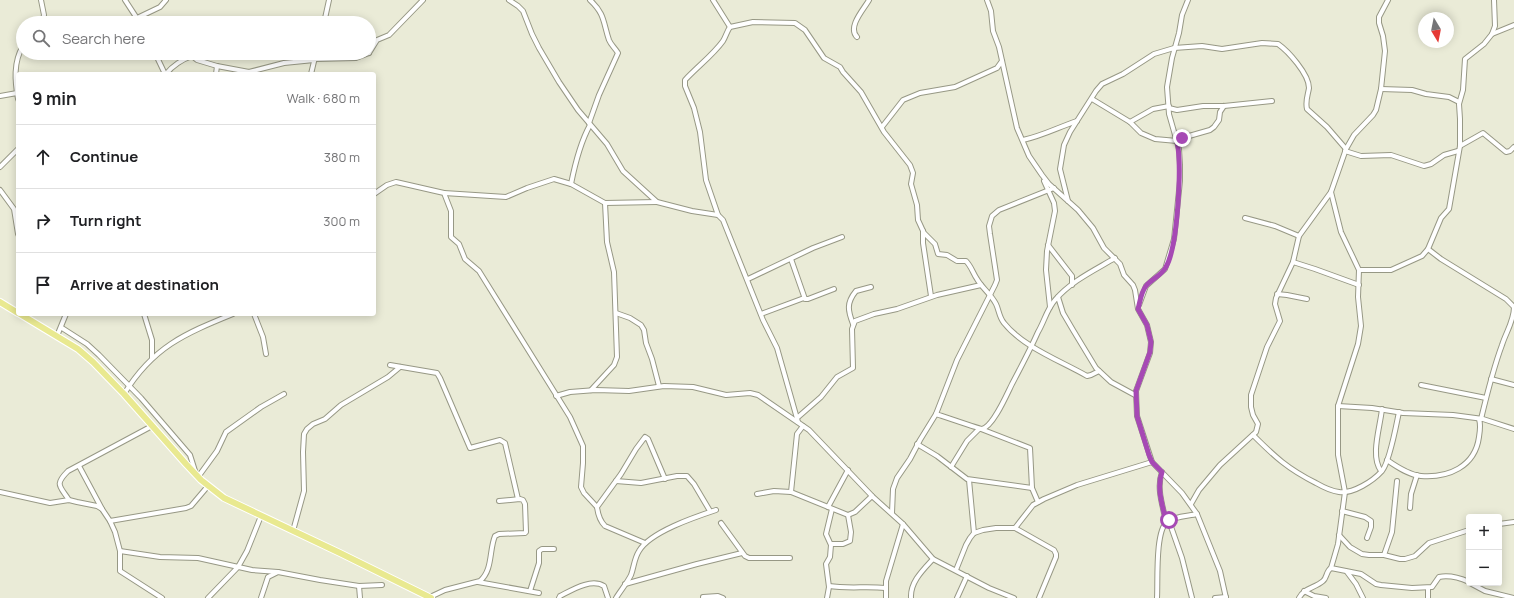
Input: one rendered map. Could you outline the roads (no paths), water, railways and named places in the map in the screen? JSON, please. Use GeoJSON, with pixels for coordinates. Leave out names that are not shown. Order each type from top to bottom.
{"type":"FeatureCollection","features":[{"type":"Feature","properties":{"kind":"main road"},"geometry":{"type":"LineString","coordinates":[[0,302],[16,311]]}},
{"type":"Feature","properties":{"kind":"main road"},"geometry":{"type":"LineString","coordinates":[[24,316],[78,349],[93,362],[124,394],[197,476],[224,498],[429,598]]}},
{"type":"Feature","properties":{"kind":"street"},"geometry":{"type":"LineString","coordinates":[[41,0],[44,16]]}},
{"type":"Feature","properties":{"kind":"street"},"geometry":{"type":"LineString","coordinates":[[125,0],[136,16]]}},
{"type":"Feature","properties":{"kind":"street"},"geometry":{"type":"LineString","coordinates":[[141,16],[160,7],[166,0]]}},
{"type":"Feature","properties":{"kind":"street"},"geometry":{"type":"LineString","coordinates":[[326,16],[329,0]]}},
{"type":"Feature","properties":{"kind":"street"},"geometry":{"type":"LineString","coordinates":[[376,43],[378,40],[389,35],[423,0]]}},
{"type":"Feature","properties":{"kind":"street"},"geometry":{"type":"LineString","coordinates":[[509,0],[523,11],[539,48],[572,102],[607,144],[622,171],[657,202]]}},
{"type":"Feature","properties":{"kind":"street"},"geometry":{"type":"LineString","coordinates":[[571,184],[575,165],[590,124],[596,102],[618,53],[609,40],[606,26],[599,9],[590,0]]}},
{"type":"Feature","properties":{"kind":"street"},"geometry":{"type":"LineString","coordinates":[[713,0],[730,27]]}},
{"type":"Feature","properties":{"kind":"street"},"geometry":{"type":"LineString","coordinates":[[857,37],[853,31],[855,24],[869,0]]}},
{"type":"Feature","properties":{"kind":"street"},"geometry":{"type":"LineString","coordinates":[[987,0],[991,11],[993,31],[999,47],[1017,128],[1030,156],[1042,175],[1069,201],[1093,228],[1104,248],[1120,264],[1124,275],[1133,285],[1135,290],[1138,309],[1147,325],[1151,342],[1150,352],[1135,395],[1137,416],[1152,462],[1191,504],[1197,514],[1220,571],[1226,597],[1215,598]]}},
{"type":"Feature","properties":{"kind":"street"},"geometry":{"type":"LineString","coordinates":[[1138,309],[1146,286],[1165,269],[1174,239],[1180,181],[1179,149],[1169,114],[1167,87],[1174,48],[1182,16],[1188,0]]}},
{"type":"Feature","properties":{"kind":"street"},"geometry":{"type":"LineString","coordinates":[[1191,504],[1199,490],[1220,465],[1256,432],[1258,424],[1251,407],[1252,395],[1267,347],[1280,321],[1275,304],[1277,294],[1293,262],[1299,236],[1331,192],[1346,150],[1359,130],[1374,115],[1379,103],[1385,44],[1378,23],[1379,17],[1388,0]]}},
{"type":"Feature","properties":{"kind":"street"},"geometry":{"type":"LineString","coordinates":[[1360,270],[1390,270],[1418,258],[1428,249],[1440,221],[1451,205],[1458,151],[1460,146],[1459,102],[1463,90],[1465,59],[1484,44],[1492,34],[1495,26],[1494,0]]}},
{"type":"Feature","properties":{"kind":"street"},"geometry":{"type":"LineString","coordinates":[[798,420],[777,348],[761,314],[723,220],[718,215],[708,187],[697,119],[685,82],[686,79],[721,43],[730,27],[753,22],[764,24],[791,22],[798,24],[805,30],[824,58],[839,66],[842,72],[856,85],[890,141],[910,165],[912,173],[911,184],[917,205],[918,220],[923,231],[935,244],[938,254],[948,255],[957,261],[966,261],[969,263],[981,285],[995,302],[999,314],[1005,324],[1032,346],[1087,376],[1091,376],[1099,371]]}},
{"type":"Feature","properties":{"kind":"street"},"geometry":{"type":"LineString","coordinates":[[1492,34],[1514,25]]}},
{"type":"Feature","properties":{"kind":"street"},"geometry":{"type":"LineString","coordinates":[[1069,201],[1060,169],[1060,163],[1066,139],[1096,91],[1102,84],[1123,74],[1154,54],[1174,48],[1202,46],[1222,49],[1262,44],[1278,44],[1308,80],[1309,88],[1306,98],[1307,109],[1327,126],[1346,150],[1361,156],[1391,155],[1424,166],[1431,164],[1444,155],[1458,151]]}},
{"type":"Feature","properties":{"kind":"street"},"geometry":{"type":"LineString","coordinates":[[16,72],[18,60]]}},
{"type":"Feature","properties":{"kind":"street"},"geometry":{"type":"LineString","coordinates":[[159,60],[165,72]]}},
{"type":"Feature","properties":{"kind":"street"},"geometry":{"type":"LineString","coordinates":[[168,72],[183,60]]}},
{"type":"Feature","properties":{"kind":"street"},"geometry":{"type":"LineString","coordinates":[[197,60],[216,66],[246,72],[284,63],[314,60],[311,72]]}},
{"type":"Feature","properties":{"kind":"street"},"geometry":{"type":"LineString","coordinates":[[882,127],[903,100],[920,93],[955,87],[997,68],[1002,61]]}},
{"type":"Feature","properties":{"kind":"street"},"geometry":{"type":"LineString","coordinates":[[216,66],[216,72]]}},
{"type":"Feature","properties":{"kind":"street"},"geometry":{"type":"LineString","coordinates":[[16,75],[16,88]]}},
{"type":"Feature","properties":{"kind":"street"},"geometry":{"type":"LineString","coordinates":[[1381,89],[1412,90],[1426,94],[1449,97],[1459,102]]}},
{"type":"Feature","properties":{"kind":"street"},"geometry":{"type":"LineString","coordinates":[[0,96],[16,93]]}},
{"type":"Feature","properties":{"kind":"street"},"geometry":{"type":"LineString","coordinates":[[1092,99],[1130,122],[1141,133],[1151,138],[1177,141],[1210,130],[1219,120],[1220,112],[1224,106]]}},
{"type":"Feature","properties":{"kind":"street"},"geometry":{"type":"LineString","coordinates":[[1130,122],[1153,109],[1169,107],[1177,110],[1203,106],[1224,106],[1272,101]]}},
{"type":"Feature","properties":{"kind":"street"},"geometry":{"type":"LineString","coordinates":[[1023,140],[1078,120]]}},
{"type":"Feature","properties":{"kind":"street"},"geometry":{"type":"LineString","coordinates":[[1460,146],[1483,133],[1506,152],[1510,151],[1514,147]]}},
{"type":"Feature","properties":{"kind":"street"},"geometry":{"type":"LineString","coordinates":[[0,167],[16,151]]}},
{"type":"Feature","properties":{"kind":"street"},"geometry":{"type":"LineString","coordinates":[[1042,175],[1055,207],[1048,244],[1046,270],[1050,307]]}},
{"type":"Feature","properties":{"kind":"street"},"geometry":{"type":"LineString","coordinates":[[376,192],[383,187],[396,182],[444,194],[474,196],[490,195],[506,197],[552,179],[571,184],[605,203],[657,202],[692,211],[718,215]]}},
{"type":"Feature","properties":{"kind":"street"},"geometry":{"type":"LineString","coordinates":[[892,513],[893,489],[897,478],[910,459],[936,414],[957,360],[997,280],[990,230],[992,216],[1000,210],[1054,188]]}},
{"type":"Feature","properties":{"kind":"street"},"geometry":{"type":"LineString","coordinates":[[0,190],[14,209],[16,222]]}},
{"type":"Feature","properties":{"kind":"street"},"geometry":{"type":"LineString","coordinates":[[1299,598],[1304,591],[1323,581],[1327,571],[1331,568],[1339,535],[1345,492],[1338,455],[1338,406],[1360,338],[1361,326],[1359,308],[1360,270],[1341,232],[1331,192]]}},
{"type":"Feature","properties":{"kind":"street"},"geometry":{"type":"LineString","coordinates":[[444,194],[451,211],[451,237],[459,244],[465,259],[479,271],[538,364],[570,417],[580,437],[583,453],[581,487],[584,493],[597,507],[601,522],[606,526],[645,543]]}},
{"type":"Feature","properties":{"kind":"street"},"geometry":{"type":"LineString","coordinates":[[591,390],[614,365],[617,356],[614,272],[606,242],[605,203]]}},
{"type":"Feature","properties":{"kind":"street"},"geometry":{"type":"LineString","coordinates":[[1245,218],[1275,226],[1299,236]]}},
{"type":"Feature","properties":{"kind":"street"},"geometry":{"type":"LineString","coordinates":[[923,231],[923,243],[931,296]]}},
{"type":"Feature","properties":{"kind":"street"},"geometry":{"type":"LineString","coordinates":[[748,279],[813,248],[842,237]]}},
{"type":"Feature","properties":{"kind":"street"},"geometry":{"type":"LineString","coordinates":[[1048,244],[1072,276],[1072,285]]}},
{"type":"Feature","properties":{"kind":"street"},"geometry":{"type":"LineString","coordinates":[[1387,460],[1396,466],[1417,475],[1431,476],[1452,472],[1465,465],[1473,454],[1478,441],[1480,419],[1491,380],[1502,344],[1513,318],[1514,307],[1506,299],[1428,249]]}},
{"type":"Feature","properties":{"kind":"street"},"geometry":{"type":"LineString","coordinates":[[951,467],[967,441],[980,429],[987,427],[993,419],[1032,346],[1050,307],[1058,297],[1072,285],[1115,258]]}},
{"type":"Feature","properties":{"kind":"street"},"geometry":{"type":"LineString","coordinates":[[791,259],[804,298]]}},
{"type":"Feature","properties":{"kind":"street"},"geometry":{"type":"LineString","coordinates":[[1293,262],[1359,285]]}},
{"type":"Feature","properties":{"kind":"street"},"geometry":{"type":"LineString","coordinates":[[853,324],[860,319],[897,309],[931,296],[981,285]]}},
{"type":"Feature","properties":{"kind":"street"},"geometry":{"type":"LineString","coordinates":[[798,420],[821,397],[837,377],[853,368],[851,345],[853,324],[849,311],[849,302],[856,292],[870,287]]}},
{"type":"Feature","properties":{"kind":"street"},"geometry":{"type":"LineString","coordinates":[[761,314],[804,298],[808,299],[834,289]]}},
{"type":"Feature","properties":{"kind":"street"},"geometry":{"type":"LineString","coordinates":[[1277,294],[1307,299]]}},
{"type":"Feature","properties":{"kind":"street"},"geometry":{"type":"LineString","coordinates":[[1058,297],[1063,313],[1072,330],[1099,371],[1111,382],[1135,395]]}},
{"type":"Feature","properties":{"kind":"street"},"geometry":{"type":"LineString","coordinates":[[616,313],[630,318],[644,330],[646,343],[659,386]]}},
{"type":"Feature","properties":{"kind":"street"},"geometry":{"type":"LineString","coordinates":[[58,336],[65,316]]}},
{"type":"Feature","properties":{"kind":"street"},"geometry":{"type":"LineString","coordinates":[[145,316],[152,340],[152,358]]}},
{"type":"Feature","properties":{"kind":"street"},"geometry":{"type":"LineString","coordinates":[[124,394],[142,368],[166,347],[202,326],[228,316]]}},
{"type":"Feature","properties":{"kind":"street"},"geometry":{"type":"LineString","coordinates":[[255,316],[264,337],[266,354]]}},
{"type":"Feature","properties":{"kind":"street"},"geometry":{"type":"LineString","coordinates":[[62,328],[87,344],[129,386],[190,455],[197,476]]}},
{"type":"Feature","properties":{"kind":"street"},"geometry":{"type":"LineString","coordinates":[[390,365],[432,372],[438,375],[470,448],[500,440],[505,443],[518,499]]}},
{"type":"Feature","properties":{"kind":"street"},"geometry":{"type":"LineString","coordinates":[[293,531],[304,491],[303,452],[304,434],[307,429],[313,424],[325,419],[341,405],[388,377],[400,367]]}},
{"type":"Feature","properties":{"kind":"street"},"geometry":{"type":"LineString","coordinates":[[1491,380],[1514,385]]}},
{"type":"Feature","properties":{"kind":"street"},"geometry":{"type":"LineString","coordinates":[[1421,385],[1486,398]]}},
{"type":"Feature","properties":{"kind":"street"},"geometry":{"type":"LineString","coordinates":[[556,396],[570,392],[591,390],[629,391],[659,386],[693,386],[726,395],[750,393],[758,395],[798,420],[822,442],[872,496],[903,524],[932,559],[989,588],[1014,598]]}},
{"type":"Feature","properties":{"kind":"street"},"geometry":{"type":"LineString","coordinates":[[197,476],[217,451],[226,432],[261,407],[284,394]]}},
{"type":"Feature","properties":{"kind":"street"},"geometry":{"type":"LineString","coordinates":[[1338,406],[1382,409],[1399,412],[1438,413],[1480,419],[1514,429]]}},
{"type":"Feature","properties":{"kind":"street"},"geometry":{"type":"LineString","coordinates":[[1381,471],[1377,465],[1375,455],[1382,409]]}},
{"type":"Feature","properties":{"kind":"street"},"geometry":{"type":"LineString","coordinates":[[1253,435],[1280,462],[1300,475],[1330,490],[1345,492],[1359,488],[1381,471],[1387,460],[1399,412]]}},
{"type":"Feature","properties":{"kind":"street"},"geometry":{"type":"LineString","coordinates":[[936,414],[961,421],[1030,448],[1032,488],[1038,502]]}},
{"type":"Feature","properties":{"kind":"street"},"geometry":{"type":"LineString","coordinates":[[69,500],[59,482],[68,471],[152,426]]}},
{"type":"Feature","properties":{"kind":"street"},"geometry":{"type":"LineString","coordinates":[[791,492],[795,444],[797,434],[803,426]]}},
{"type":"Feature","properties":{"kind":"street"},"geometry":{"type":"LineString","coordinates":[[597,507],[645,437],[648,439],[665,479]]}},
{"type":"Feature","properties":{"kind":"street"},"geometry":{"type":"LineString","coordinates":[[918,444],[969,480],[1032,488]]}},
{"type":"Feature","properties":{"kind":"street"},"geometry":{"type":"LineString","coordinates":[[1015,528],[1027,511],[1038,502],[1077,485],[1152,462]]}},
{"type":"Feature","properties":{"kind":"street"},"geometry":{"type":"LineString","coordinates":[[79,466],[115,532],[120,551],[120,571],[162,598]]}},
{"type":"Feature","properties":{"kind":"street"},"geometry":{"type":"LineString","coordinates":[[828,507],[848,470]]}},
{"type":"Feature","properties":{"kind":"street"},"geometry":{"type":"LineString","coordinates":[[1162,472],[1159,479],[1159,488],[1167,521],[1182,558],[1192,598]]}},
{"type":"Feature","properties":{"kind":"street"},"geometry":{"type":"LineString","coordinates":[[1410,508],[1411,494],[1417,475]]}},
{"type":"Feature","properties":{"kind":"street"},"geometry":{"type":"LineString","coordinates":[[616,481],[642,483],[682,476],[689,477],[710,511]]}},
{"type":"Feature","properties":{"kind":"street"},"geometry":{"type":"LineString","coordinates":[[969,480],[974,533]]}},
{"type":"Feature","properties":{"kind":"street"},"geometry":{"type":"LineString","coordinates":[[1384,554],[1392,532],[1397,481]]}},
{"type":"Feature","properties":{"kind":"street"},"geometry":{"type":"LineString","coordinates":[[110,521],[186,508],[191,506],[208,486]]}},
{"type":"Feature","properties":{"kind":"street"},"geometry":{"type":"LineString","coordinates":[[757,494],[774,491],[791,492],[848,515],[855,512],[872,496]]}},
{"type":"Feature","properties":{"kind":"street"},"geometry":{"type":"LineString","coordinates":[[0,492],[50,503],[69,500],[97,506],[102,509]]}},
{"type":"Feature","properties":{"kind":"street"},"geometry":{"type":"LineString","coordinates":[[429,598],[445,590],[477,582],[484,578],[495,536],[499,534],[522,534],[526,532],[525,504],[523,500],[518,499],[499,501]]}},
{"type":"Feature","properties":{"kind":"street"},"geometry":{"type":"LineString","coordinates":[[827,598],[829,586],[826,566],[830,557],[831,544],[826,534],[832,509]]}},
{"type":"Feature","properties":{"kind":"street"},"geometry":{"type":"LineString","coordinates":[[616,598],[630,575],[639,551],[645,543],[678,524],[716,510]]}},
{"type":"Feature","properties":{"kind":"street"},"geometry":{"type":"LineString","coordinates":[[1342,511],[1365,517],[1371,521],[1371,527],[1367,538]]}},
{"type":"Feature","properties":{"kind":"street"},"geometry":{"type":"LineString","coordinates":[[1156,598],[1160,533],[1167,521],[1197,514]]}},
{"type":"Feature","properties":{"kind":"street"},"geometry":{"type":"LineString","coordinates":[[831,544],[844,544],[850,541],[851,532],[848,515]]}},
{"type":"Feature","properties":{"kind":"street"},"geometry":{"type":"LineString","coordinates":[[208,598],[238,567],[247,551],[261,516]]}},
{"type":"Feature","properties":{"kind":"street"},"geometry":{"type":"LineString","coordinates":[[1502,524],[1514,522]]}},
{"type":"Feature","properties":{"kind":"street"},"geometry":{"type":"LineString","coordinates":[[721,523],[742,553],[749,558],[790,558]]}},
{"type":"Feature","properties":{"kind":"street"},"geometry":{"type":"LineString","coordinates":[[886,598],[886,581],[903,524]]}},
{"type":"Feature","properties":{"kind":"street"},"geometry":{"type":"LineString","coordinates":[[956,570],[966,544],[974,533],[996,528],[1015,528],[1054,550],[1056,554],[1039,598]]}},
{"type":"Feature","properties":{"kind":"street"},"geometry":{"type":"LineString","coordinates":[[1339,535],[1350,547],[1362,554],[1384,554],[1400,559],[1415,556],[1429,543],[1466,531]]}},
{"type":"Feature","properties":{"kind":"street"},"geometry":{"type":"LineString","coordinates":[[530,591],[539,563],[539,551],[542,549],[554,550]]}},
{"type":"Feature","properties":{"kind":"street"},"geometry":{"type":"LineString","coordinates":[[120,551],[160,557],[198,558],[238,567],[278,572],[359,586],[382,585]]}},
{"type":"Feature","properties":{"kind":"street"},"geometry":{"type":"LineString","coordinates":[[625,584],[742,553]]}},
{"type":"Feature","properties":{"kind":"street"},"geometry":{"type":"LineString","coordinates":[[911,598],[911,591],[914,582],[932,559]]}},
{"type":"Feature","properties":{"kind":"street"},"geometry":{"type":"LineString","coordinates":[[1331,568],[1364,575],[1376,584],[1412,588],[1428,588],[1434,585],[1440,576],[1460,578],[1466,581]]}},
{"type":"Feature","properties":{"kind":"street"},"geometry":{"type":"LineString","coordinates":[[1347,571],[1363,598]]}},
{"type":"Feature","properties":{"kind":"street"},"geometry":{"type":"LineString","coordinates":[[261,598],[268,577],[278,572]]}},
{"type":"Feature","properties":{"kind":"street"},"geometry":{"type":"LineString","coordinates":[[957,598],[967,576]]}},
{"type":"Feature","properties":{"kind":"street"},"geometry":{"type":"LineString","coordinates":[[477,582],[539,593]]}},
{"type":"Feature","properties":{"kind":"street"},"geometry":{"type":"LineString","coordinates":[[559,598],[560,596],[583,586],[597,583],[604,586],[608,598]]}},
{"type":"Feature","properties":{"kind":"street"},"geometry":{"type":"LineString","coordinates":[[359,586],[360,598]]}},
{"type":"Feature","properties":{"kind":"street"},"geometry":{"type":"LineString","coordinates":[[829,586],[851,588],[886,588]]}},
{"type":"Feature","properties":{"kind":"street"},"geometry":{"type":"LineString","coordinates":[[1475,586],[1485,592],[1514,598]]}},
{"type":"Feature","properties":{"kind":"street"},"geometry":{"type":"LineString","coordinates":[[1428,588],[1428,598]]}},
{"type":"Feature","properties":{"kind":"street"},"geometry":{"type":"LineString","coordinates":[[1304,591],[1314,596],[1326,598]]}},
{"type":"Feature","properties":{"kind":"street"},"geometry":{"type":"LineString","coordinates":[[703,597],[718,596],[723,598]]}}]}
